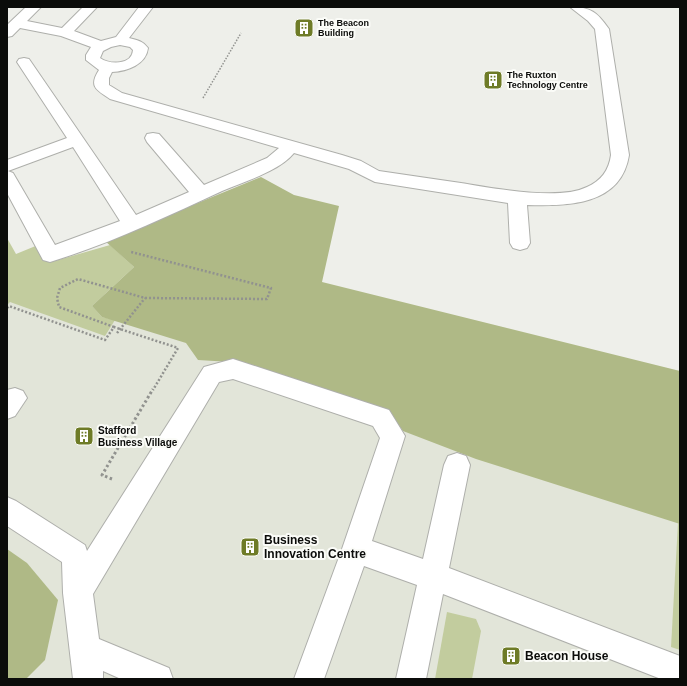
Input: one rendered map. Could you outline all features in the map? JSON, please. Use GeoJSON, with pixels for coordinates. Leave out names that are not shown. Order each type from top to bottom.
{"type":"FeatureCollection","features":[{"type":"Feature","properties":{"kind":"lane"},"geometry":{"type":"LineString","coordinates":[[7,33],[34,7]]}},
{"type":"Feature","properties":{"kind":"lane"},"geometry":{"type":"LineString","coordinates":[[65,33],[90,7]]}},
{"type":"Feature","properties":{"kind":"lane"},"geometry":{"type":"LineString","coordinates":[[120,41],[146,7]]}},
{"type":"Feature","properties":{"kind":"lane"},"geometry":{"type":"LineString","coordinates":[[108,67],[101,78],[102,87],[116,96],[355,165],[375,176],[382,178],[517,198],[556,198],[580,196],[593,192],[606,184],[618,167],[620,155],[602,29],[593,18],[577,7]]}},
{"type":"Feature","properties":{"kind":"lane"},"geometry":{"type":"LineString","coordinates":[[18,23],[65,33],[103,46]]}},
{"type":"Feature","properties":{"kind":"lane"},"geometry":{"type":"LineString","coordinates":[[120,41],[134,43],[142,50],[138,58],[125,66],[108,67],[101,66],[93,60],[95,51],[103,46],[120,41]]}},
{"type":"Feature","properties":{"kind":"lane"},"geometry":{"type":"LineString","coordinates":[[24,62],[132,224]]}},
{"type":"Feature","properties":{"kind":"lane"},"geometry":{"type":"LineString","coordinates":[[153,138],[201,194]]}},
{"type":"Feature","properties":{"kind":"lane"},"geometry":{"type":"LineString","coordinates":[[7,166],[77,140]]}},
{"type":"Feature","properties":{"kind":"lane"},"geometry":{"type":"LineString","coordinates":[[7,177],[50,255],[132,224],[273,162],[283,155],[291,146]]}},
{"type":"Feature","properties":{"kind":"lane"},"geometry":{"type":"LineString","coordinates":[[517,198],[520,243]]}},
{"type":"Feature","properties":{"kind":"lane"},"geometry":{"type":"LineString","coordinates":[[77,593],[212,374],[233,369],[381,418],[393,436],[356,549],[309,679]]}},
{"type":"Feature","properties":{"kind":"lane"},"geometry":{"type":"LineString","coordinates":[[411,679],[457,465]]}},
{"type":"Feature","properties":{"kind":"lane"},"geometry":{"type":"LineString","coordinates":[[7,510],[75,555],[77,593],[86,649],[88,679]]}},
{"type":"Feature","properties":{"kind":"lane"},"geometry":{"type":"LineString","coordinates":[[356,549],[432,576],[680,671]]}},
{"type":"Feature","properties":{"kind":"lane"},"geometry":{"type":"LineString","coordinates":[[86,649],[158,679]]}},
{"type":"Feature","properties":{"kind":"path"},"geometry":{"type":"LineString","coordinates":[[191,118],[241,33]]}},
{"type":"Feature","properties":{"kind":"path"},"geometry":{"type":"LineString","coordinates":[[109,233],[118,248],[271,288],[267,299],[145,298],[78,279],[60,288],[57,298],[59,307],[178,348],[102,475],[140,491]]}},
{"type":"Feature","properties":{"kind":"path"},"geometry":{"type":"LineString","coordinates":[[117,333],[145,298]]}},
{"type":"Feature","properties":{"kind":"path"},"geometry":{"type":"LineString","coordinates":[[7,308],[9,306],[105,340],[114,327]]}},
{"type":"Feature","properties":{"kind":"shaded area"},"geometry":{"type":"Polygon","coordinates":[[[7,270],[680,438],[680,679],[7,679],[7,270]]]}},
{"type":"Feature","properties":{"kind":"green space"},"geometry":{"type":"Polygon","coordinates":[[[261,177],[294,195],[339,206],[322,282],[680,371],[680,524],[476,459],[403,431],[387,409],[231,362],[198,360],[186,343],[102,317],[92,306],[134,267],[105,241],[261,177]]]}},
{"type":"Feature","properties":{"kind":"green space"},"geometry":{"type":"Polygon","coordinates":[[[7,238],[16,254],[38,245],[51,262],[110,245],[134,267],[92,306],[102,317],[115,320],[105,336],[10,302],[7,305],[7,238]]]}},
{"type":"Feature","properties":{"kind":"green space"},"geometry":{"type":"Polygon","coordinates":[[[678,523],[680,524],[680,650],[671,647],[678,523]]]}},
{"type":"Feature","properties":{"kind":"green space"},"geometry":{"type":"Polygon","coordinates":[[[7,549],[27,563],[58,600],[45,660],[26,679],[7,679],[7,549]]]}},
{"type":"Feature","properties":{"kind":"green space"},"geometry":{"type":"Polygon","coordinates":[[[447,612],[476,619],[481,631],[472,679],[435,679],[447,612]]]}},
{"type":"Feature","properties":{"kind":"place","name":"The Beacon Building"},"geometry":{"type":"Point","coordinates":[304,28]}},
{"type":"Feature","properties":{"kind":"place","name":"The Ruxton Technology Centre"},"geometry":{"type":"Point","coordinates":[493,80]}},
{"type":"Feature","properties":{"kind":"place","name":"Stafford Business Village"},"geometry":{"type":"Point","coordinates":[84,436]}},
{"type":"Feature","properties":{"kind":"place","name":"Business Innovation Centre"},"geometry":{"type":"Point","coordinates":[250,547]}},
{"type":"Feature","properties":{"kind":"place","name":"Beacon House"},"geometry":{"type":"Point","coordinates":[511,656]}}]}
